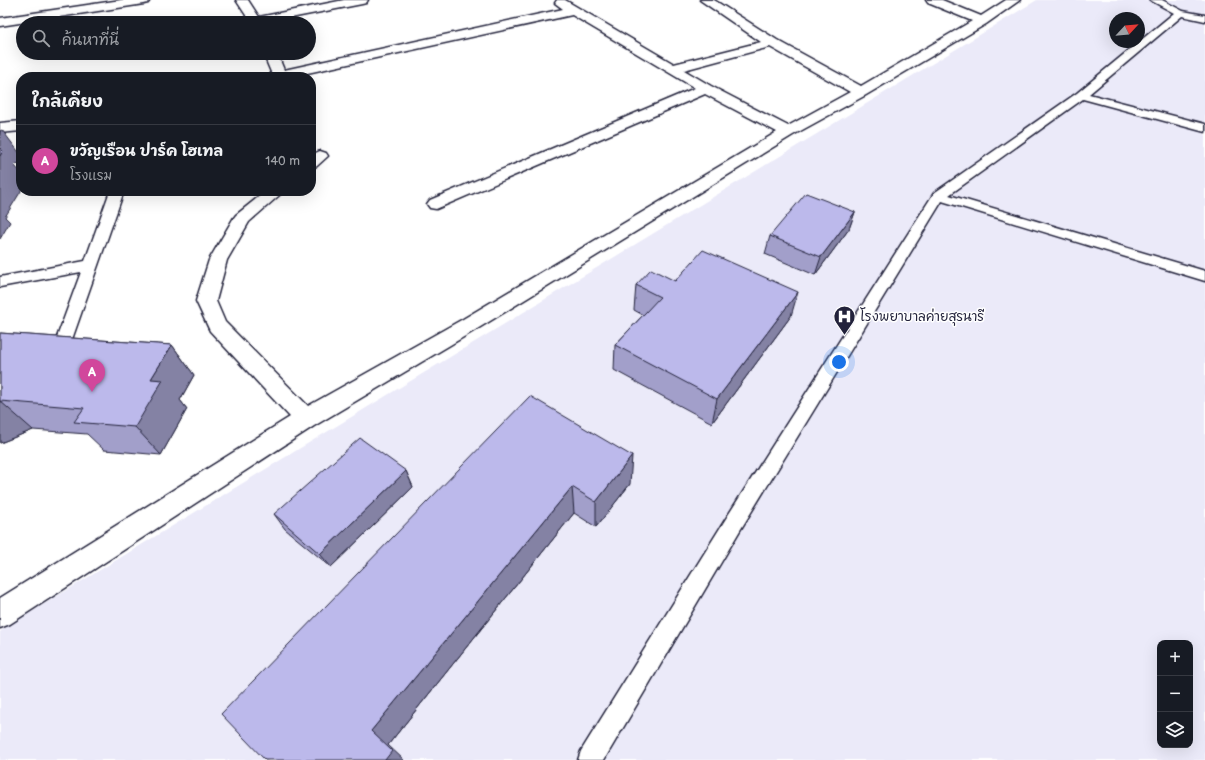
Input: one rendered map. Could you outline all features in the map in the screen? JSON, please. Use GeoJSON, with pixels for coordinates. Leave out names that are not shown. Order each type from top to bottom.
{"type":"FeatureCollection","features":[{"type":"Feature","properties":{"kind":"street"},"geometry":{"type":"LineString","coordinates":[[39,16],[144,0]]}},
{"type":"Feature","properties":{"kind":"street"},"geometry":{"type":"LineString","coordinates":[[242,0],[252,16]]}},
{"type":"Feature","properties":{"kind":"street"},"geometry":{"type":"LineString","coordinates":[[285,16],[362,0]]}},
{"type":"Feature","properties":{"kind":"street"},"geometry":{"type":"LineString","coordinates":[[555,0],[671,69],[788,132]]}},
{"type":"Feature","properties":{"kind":"street"},"geometry":{"type":"LineString","coordinates":[[706,0],[772,43],[861,92]]}},
{"type":"Feature","properties":{"kind":"street"},"geometry":{"type":"LineString","coordinates":[[932,0],[982,21]]}},
{"type":"Feature","properties":{"kind":"street"},"geometry":{"type":"LineString","coordinates":[[0,614],[306,419],[470,324],[788,132],[861,92],[982,21],[1014,0]]}},
{"type":"Feature","properties":{"kind":"street"},"geometry":{"type":"LineString","coordinates":[[297,72],[573,11]]}},
{"type":"Feature","properties":{"kind":"street"},"geometry":{"type":"LineString","coordinates":[[0,22],[16,20]]}},
{"type":"Feature","properties":{"kind":"street"},"geometry":{"type":"LineString","coordinates":[[671,69],[772,43]]}},
{"type":"Feature","properties":{"kind":"street"},"geometry":{"type":"LineString","coordinates":[[273,60],[277,72]]}},
{"type":"Feature","properties":{"kind":"street"},"geometry":{"type":"LineString","coordinates":[[436,204],[706,88]]}},
{"type":"Feature","properties":{"kind":"street"},"geometry":{"type":"LineString","coordinates":[[0,128],[16,126]]}},
{"type":"Feature","properties":{"kind":"street"},"geometry":{"type":"LineString","coordinates":[[270,196],[242,219],[218,260],[206,300],[217,326],[306,419]]}},
{"type":"Feature","properties":{"kind":"lane"},"geometry":{"type":"LineString","coordinates":[[1154,0],[1180,13],[1205,18]]}},
{"type":"Feature","properties":{"kind":"lane"},"geometry":{"type":"LineString","coordinates":[[590,760],[732,526],[908,248],[939,196],[1081,95],[1180,13]]}},
{"type":"Feature","properties":{"kind":"lane"},"geometry":{"type":"LineString","coordinates":[[1081,95],[1205,128]]}},
{"type":"Feature","properties":{"kind":"lane"},"geometry":{"type":"LineString","coordinates":[[61,348],[92,265],[115,196]]}},
{"type":"Feature","properties":{"kind":"lane"},"geometry":{"type":"LineString","coordinates":[[939,196],[1205,276]]}},
{"type":"Feature","properties":{"kind":"lane"},"geometry":{"type":"LineString","coordinates":[[0,282],[92,265]]}},
{"type":"Feature","properties":{"kind":"shaded area","name":"โรงพยาบาลค่ายสุรนารี"},"geometry":{"type":"Polygon","coordinates":[[[1037,0],[1205,0],[1205,760],[0,760],[0,632],[1037,0]]]}},
{"type":"Feature","properties":{"kind":"building"},"geometry":{"type":"Polygon","coordinates":[[[0,148],[3,151],[0,156],[0,148]]]}},
{"type":"Feature","properties":{"kind":"building"},"geometry":{"type":"Polygon","coordinates":[[[806,193],[855,212],[821,257],[770,236],[806,193]]]}},
{"type":"Feature","properties":{"kind":"building"},"geometry":{"type":"Polygon","coordinates":[[[703,250],[798,292],[717,399],[615,345],[660,297],[636,285],[651,269],[675,281],[703,250]]]}},
{"type":"Feature","properties":{"kind":"building"},"geometry":{"type":"Polygon","coordinates":[[[0,333],[172,345],[151,379],[163,380],[135,427],[74,422],[84,408],[0,401],[0,333]]]}},
{"type":"Feature","properties":{"kind":"building"},"geometry":{"type":"Polygon","coordinates":[[[530,396],[632,456],[596,502],[572,487],[371,731],[392,751],[385,760],[265,760],[221,714],[530,396]]]}},
{"type":"Feature","properties":{"kind":"building"},"geometry":{"type":"Polygon","coordinates":[[[360,438],[406,471],[320,554],[274,514],[360,438]]]}},
{"type":"Feature","properties":{"kind":"place","name":"โรงพยาบาลค่ายสุรนารี"},"geometry":{"type":"Point","coordinates":[845,336]}},
{"type":"Feature","properties":{"kind":"place","name":"ขวัญเรือน ปาร์ค โฮเทล"},"geometry":{"type":"Point","coordinates":[92,392]}}]}
